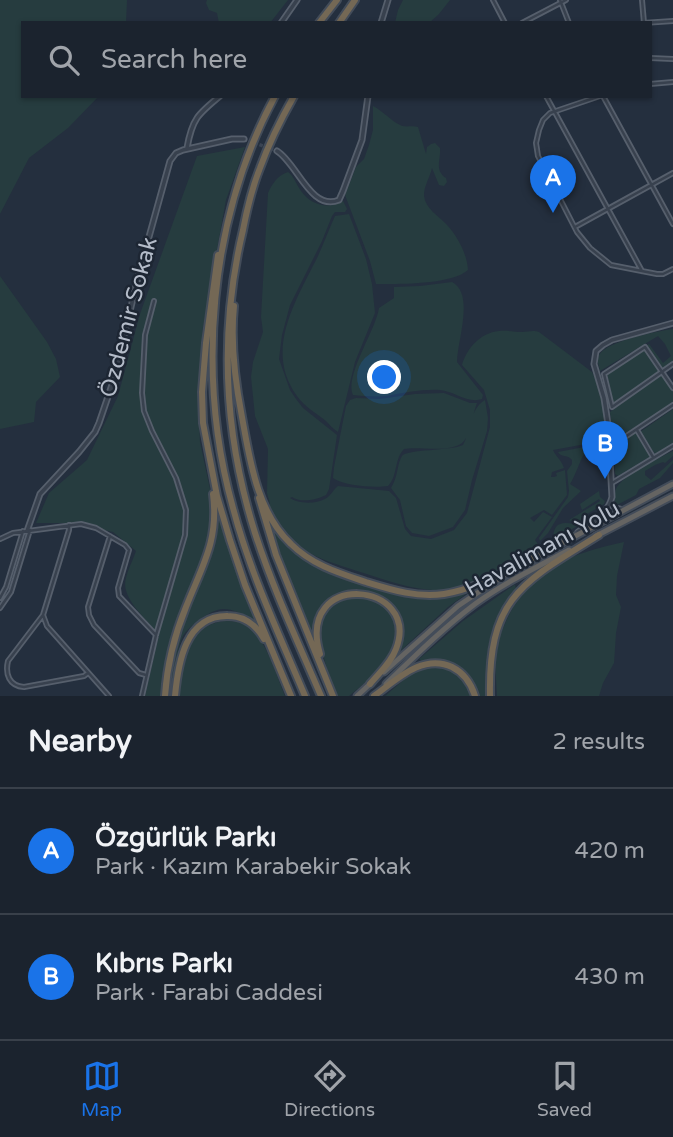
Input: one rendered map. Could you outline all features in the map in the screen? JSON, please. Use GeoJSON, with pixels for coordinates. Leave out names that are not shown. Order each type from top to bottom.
{"type":"FeatureCollection","features":[{"type":"Feature","properties":{"kind":"highway"},"geometry":{"type":"LineString","coordinates":[[321,21],[337,0]]}},
{"type":"Feature","properties":{"kind":"highway"},"geometry":{"type":"LineString","coordinates":[[340,21],[355,0]]}},
{"type":"Feature","properties":{"kind":"highway"},"geometry":{"type":"LineString","coordinates":[[164,696],[169,661],[178,629],[208,554],[214,526],[214,500],[203,423],[202,392],[215,266],[231,200],[274,98]]}},
{"type":"Feature","properties":{"kind":"highway"},"geometry":{"type":"LineString","coordinates":[[293,98],[264,158],[248,204],[232,283],[228,318],[228,384],[232,433],[245,497],[262,555],[321,696]]}},
{"type":"Feature","properties":{"kind":"highway"},"geometry":{"type":"LineString","coordinates":[[244,166],[217,285],[213,348],[215,410],[223,467],[239,531],[304,696]]}},
{"type":"Feature","properties":{"kind":"highway"},"geometry":{"type":"LineString","coordinates":[[248,204],[233,310],[238,398],[257,493],[271,540],[334,696]]}},
{"type":"Feature","properties":{"kind":"highway"},"geometry":{"type":"LineString","coordinates":[[203,423],[217,496],[233,549],[291,696]]}},
{"type":"Feature","properties":{"kind":"highway"},"geometry":{"type":"LineString","coordinates":[[249,455],[264,503],[284,537],[311,560],[345,575],[409,594],[438,594],[456,592],[478,584],[537,556]]}},
{"type":"Feature","properties":{"kind":"highway","name":"Havalimanı Yolu"},"geometry":{"type":"LineString","coordinates":[[359,694],[458,606],[484,587],[673,484]]}},
{"type":"Feature","properties":{"kind":"highway","name":"Havalimanı Yolu"},"geometry":{"type":"LineString","coordinates":[[374,696],[426,645],[477,603],[538,566],[673,496]]}},
{"type":"Feature","properties":{"kind":"highway"},"geometry":{"type":"LineString","coordinates":[[490,696],[493,641],[507,606],[531,579],[599,535]]}},
{"type":"Feature","properties":{"kind":"highway"},"geometry":{"type":"LineString","coordinates":[[334,696],[319,651],[316,632],[324,610],[334,601],[349,594],[364,594],[380,599],[389,607],[397,621],[399,639],[396,651],[370,684]]}},
{"type":"Feature","properties":{"kind":"highway"},"geometry":{"type":"LineString","coordinates":[[175,696],[179,666],[190,637],[202,623],[219,616],[241,618],[255,626],[283,677]]}},
{"type":"Feature","properties":{"kind":"highway"},"geometry":{"type":"LineString","coordinates":[[374,696],[416,667],[436,662],[461,674],[471,685],[475,696]]}},
{"type":"Feature","properties":{"kind":"street"},"geometry":{"type":"LineString","coordinates":[[282,21],[296,0]]}},
{"type":"Feature","properties":{"kind":"street"},"geometry":{"type":"LineString","coordinates":[[382,21],[388,0]]}},
{"type":"Feature","properties":{"kind":"street"},"geometry":{"type":"LineString","coordinates":[[494,0],[504,21]]}},
{"type":"Feature","properties":{"kind":"street"},"geometry":{"type":"LineString","coordinates":[[642,0],[643,21]]}},
{"type":"Feature","properties":{"kind":"street"},"geometry":{"type":"LineString","coordinates":[[526,21],[562,1],[568,21]]}},
{"type":"Feature","properties":{"kind":"street"},"geometry":{"type":"LineString","coordinates":[[652,22],[673,21]]}},
{"type":"Feature","properties":{"kind":"street"},"geometry":{"type":"LineString","coordinates":[[652,58],[673,59]]}},
{"type":"Feature","properties":{"kind":"street"},"geometry":{"type":"LineString","coordinates":[[652,84],[673,82]]}},
{"type":"Feature","properties":{"kind":"street"},"geometry":{"type":"LineString","coordinates":[[218,98],[195,118],[187,149],[244,139]]}},
{"type":"Feature","properties":{"kind":"street"},"geometry":{"type":"LineString","coordinates":[[277,150],[290,161],[312,194],[329,202],[339,200],[362,139],[368,98]]}},
{"type":"Feature","properties":{"kind":"street"},"geometry":{"type":"LineString","coordinates":[[547,98],[642,271]]}},
{"type":"Feature","properties":{"kind":"street"},"geometry":{"type":"LineString","coordinates":[[595,98],[547,115],[537,135],[540,162],[575,227],[590,248],[608,263],[660,275],[673,269]]}},
{"type":"Feature","properties":{"kind":"street"},"geometry":{"type":"LineString","coordinates":[[602,98],[673,223]]}},
{"type":"Feature","properties":{"kind":"street","name":"Özdemir Sokak"},"geometry":{"type":"LineString","coordinates":[[27,531],[40,494],[85,445],[99,423],[114,379],[166,171],[176,153],[187,149]]}},
{"type":"Feature","properties":{"kind":"street"},"geometry":{"type":"LineString","coordinates":[[575,227],[673,173]]}},
{"type":"Feature","properties":{"kind":"street"},"geometry":{"type":"LineString","coordinates":[[142,696],[156,635],[185,535],[186,510],[176,478],[144,411],[142,393],[145,335],[154,301]]}},
{"type":"Feature","properties":{"kind":"street"},"geometry":{"type":"LineString","coordinates":[[568,539],[603,514],[611,503],[610,447],[604,398],[594,364],[596,351],[612,340],[673,323]]}},
{"type":"Feature","properties":{"kind":"street"},"geometry":{"type":"LineString","coordinates":[[673,365],[662,372],[612,407],[604,376],[605,372],[645,347],[662,372],[673,388]]}},
{"type":"Feature","properties":{"kind":"street"},"geometry":{"type":"LineString","coordinates":[[610,447],[673,405]]}},
{"type":"Feature","properties":{"kind":"street"},"geometry":{"type":"LineString","coordinates":[[637,430],[653,457]]}},
{"type":"Feature","properties":{"kind":"street"},"geometry":{"type":"LineString","coordinates":[[612,483],[673,446]]}},
{"type":"Feature","properties":{"kind":"street"},"geometry":{"type":"LineString","coordinates":[[611,503],[615,508],[623,510]]}},
{"type":"Feature","properties":{"kind":"street"},"geometry":{"type":"LineString","coordinates":[[0,539],[13,533],[81,524],[96,528],[125,545],[129,550],[118,588],[119,596],[156,635]]}},
{"type":"Feature","properties":{"kind":"street"},"geometry":{"type":"LineString","coordinates":[[69,526],[44,615],[8,661],[6,669],[9,679],[16,686],[24,687],[88,673]]}},
{"type":"Feature","properties":{"kind":"street"},"geometry":{"type":"LineString","coordinates":[[0,598],[27,531]]}},
{"type":"Feature","properties":{"kind":"street"},"geometry":{"type":"LineString","coordinates":[[0,608],[11,592],[27,531]]}},
{"type":"Feature","properties":{"kind":"street"},"geometry":{"type":"LineString","coordinates":[[110,536],[88,607],[89,615],[94,625],[139,673],[146,675]]}},
{"type":"Feature","properties":{"kind":"street"},"geometry":{"type":"LineString","coordinates":[[44,615],[47,626],[109,696]]}},
{"type":"Feature","properties":{"kind":"green space"},"geometry":{"type":"Polygon","coordinates":[[[0,0],[127,0],[126,21],[21,21],[21,98],[97,98],[68,128],[29,158],[0,214],[0,0]]]}},
{"type":"Feature","properties":{"kind":"green space"},"geometry":{"type":"Polygon","coordinates":[[[207,0],[288,0],[272,21],[219,21],[217,13],[209,10],[207,0]]]}},
{"type":"Feature","properties":{"kind":"green space"},"geometry":{"type":"Polygon","coordinates":[[[403,0],[450,0],[431,21],[395,21],[403,0]]]}},
{"type":"Feature","properties":{"kind":"green space"},"geometry":{"type":"Polygon","coordinates":[[[373,106],[400,125],[418,127],[426,154],[427,147],[431,144],[435,143],[440,148],[439,168],[447,182],[444,186],[439,185],[432,168],[424,195],[430,208],[451,230],[461,246],[468,270],[460,275],[424,283],[376,284],[345,195],[356,167],[364,159],[369,145],[373,130],[373,106]]]}},
{"type":"Feature","properties":{"kind":"green space"},"geometry":{"type":"Polygon","coordinates":[[[245,147],[226,200],[203,327],[198,393],[200,442],[210,489],[212,526],[203,560],[183,602],[169,643],[162,679],[162,696],[145,696],[159,635],[131,601],[125,586],[136,551],[113,532],[72,523],[36,523],[49,493],[87,460],[118,396],[140,314],[197,156],[245,147]]]}},
{"type":"Feature","properties":{"kind":"green space"},"geometry":{"type":"Polygon","coordinates":[[[288,172],[310,200],[320,205],[343,201],[347,209],[345,212],[335,212],[332,216],[290,305],[282,335],[279,359],[290,390],[303,408],[337,435],[326,495],[309,500],[290,498],[302,502],[321,501],[338,486],[389,491],[396,498],[405,529],[411,536],[431,539],[454,530],[467,513],[490,427],[490,410],[484,390],[462,365],[464,359],[475,342],[492,332],[537,331],[592,372],[604,407],[608,446],[602,441],[553,450],[564,468],[552,472],[551,477],[565,470],[567,495],[552,515],[544,510],[530,518],[534,522],[543,512],[552,517],[535,540],[540,547],[472,584],[449,590],[422,589],[322,559],[297,544],[278,524],[268,507],[268,449],[255,416],[251,377],[263,332],[261,317],[268,193],[276,180],[288,172]]]}},
{"type":"Feature","properties":{"kind":"green space"},"geometry":{"type":"Polygon","coordinates":[[[349,214],[366,259],[375,313],[355,362],[338,432],[297,396],[287,379],[283,343],[293,307],[335,216],[349,214]]]}},
{"type":"Feature","properties":{"kind":"green space"},"geometry":{"type":"Polygon","coordinates":[[[0,276],[47,342],[56,359],[60,377],[36,402],[34,422],[0,429],[0,276]]]}},
{"type":"Feature","properties":{"kind":"green space"},"geometry":{"type":"Polygon","coordinates":[[[452,282],[459,288],[464,307],[457,362],[483,395],[482,399],[466,399],[440,390],[382,396],[353,395],[351,387],[356,365],[379,308],[394,298],[394,287],[452,282]]]}},
{"type":"Feature","properties":{"kind":"green space"},"geometry":{"type":"Polygon","coordinates":[[[673,329],[673,361],[664,368],[646,346],[649,344],[663,363],[671,356],[658,336],[600,371],[599,355],[612,345],[673,329]]]}},
{"type":"Feature","properties":{"kind":"green space"},"geometry":{"type":"Polygon","coordinates":[[[644,349],[659,372],[613,403],[607,374],[644,349]]]}},
{"type":"Feature","properties":{"kind":"green space"},"geometry":{"type":"Polygon","coordinates":[[[662,375],[673,391],[673,402],[614,441],[610,412],[662,375]]]}},
{"type":"Feature","properties":{"kind":"green space"},"geometry":{"type":"Polygon","coordinates":[[[444,393],[477,403],[469,433],[459,445],[404,449],[388,486],[360,486],[333,478],[346,406],[350,400],[444,393]]]}},
{"type":"Feature","properties":{"kind":"green space"},"geometry":{"type":"Polygon","coordinates":[[[485,400],[487,431],[465,510],[453,527],[429,536],[412,533],[406,526],[400,500],[391,488],[402,456],[412,452],[463,445],[476,408],[485,400]]]}},
{"type":"Feature","properties":{"kind":"green space"},"geometry":{"type":"Polygon","coordinates":[[[673,409],[673,443],[655,454],[640,432],[673,409]]]}},
{"type":"Feature","properties":{"kind":"green space"},"geometry":{"type":"Polygon","coordinates":[[[635,433],[651,456],[618,476],[615,474],[615,449],[635,433]]]}},
{"type":"Feature","properties":{"kind":"green space"},"geometry":{"type":"Polygon","coordinates":[[[600,444],[605,447],[596,457],[586,451],[570,484],[581,491],[563,508],[540,541],[539,538],[568,497],[567,471],[572,460],[558,452],[600,444]]]}},
{"type":"Feature","properties":{"kind":"green space"},"geometry":{"type":"Polygon","coordinates":[[[673,451],[673,456],[665,463],[645,471],[645,475],[651,480],[673,460],[660,478],[615,506],[615,493],[619,484],[673,451]]]}},
{"type":"Feature","properties":{"kind":"green space"},"geometry":{"type":"Polygon","coordinates":[[[599,491],[604,504],[587,514],[589,516],[581,524],[553,540],[554,530],[558,525],[574,524],[579,520],[573,523],[569,520],[600,501],[599,499],[582,510],[580,504],[599,491]]]}},
{"type":"Feature","properties":{"kind":"green space"},"geometry":{"type":"Polygon","coordinates":[[[218,519],[221,519],[257,620],[253,622],[239,613],[223,609],[195,623],[181,641],[173,696],[167,696],[177,639],[215,546],[218,519]]]}},
{"type":"Feature","properties":{"kind":"green space"},"geometry":{"type":"Polygon","coordinates":[[[274,530],[296,554],[339,577],[414,597],[466,594],[396,655],[402,637],[400,621],[385,601],[362,590],[338,594],[329,602],[318,621],[315,638],[312,639],[270,532],[274,530]]]}},
{"type":"Feature","properties":{"kind":"green space"},"geometry":{"type":"Polygon","coordinates":[[[624,542],[617,576],[616,595],[621,607],[614,663],[599,696],[497,696],[498,639],[513,607],[525,591],[537,578],[567,559],[624,542]]]}},
{"type":"Feature","properties":{"kind":"green space"},"geometry":{"type":"Polygon","coordinates":[[[514,585],[516,588],[498,616],[490,638],[486,696],[480,696],[471,679],[451,662],[423,662],[419,659],[463,621],[514,585]]]}},
{"type":"Feature","properties":{"kind":"green space"},"geometry":{"type":"Polygon","coordinates":[[[353,596],[367,597],[384,605],[396,626],[397,642],[392,656],[375,674],[349,696],[337,696],[323,653],[322,625],[327,613],[337,603],[353,596]]]}},
{"type":"Feature","properties":{"kind":"green space"},"geometry":{"type":"Polygon","coordinates":[[[224,621],[241,623],[257,635],[269,655],[285,696],[179,696],[185,660],[194,639],[211,624],[224,621]]]}},
{"type":"Feature","properties":{"kind":"green space"},"geometry":{"type":"Polygon","coordinates":[[[430,666],[452,671],[464,682],[472,696],[385,696],[414,671],[430,666]]]}},
{"type":"Feature","properties":{"kind":"tunnel"},"geometry":{"type":"LineString","coordinates":[[244,139],[277,151]]}},
{"type":"Feature","properties":{"kind":"place","name":"Özgürlük Parkı"},"geometry":{"type":"Point","coordinates":[553,213]}},
{"type":"Feature","properties":{"kind":"place","name":"Kıbrıs Parkı"},"geometry":{"type":"Point","coordinates":[605,479]}}]}
